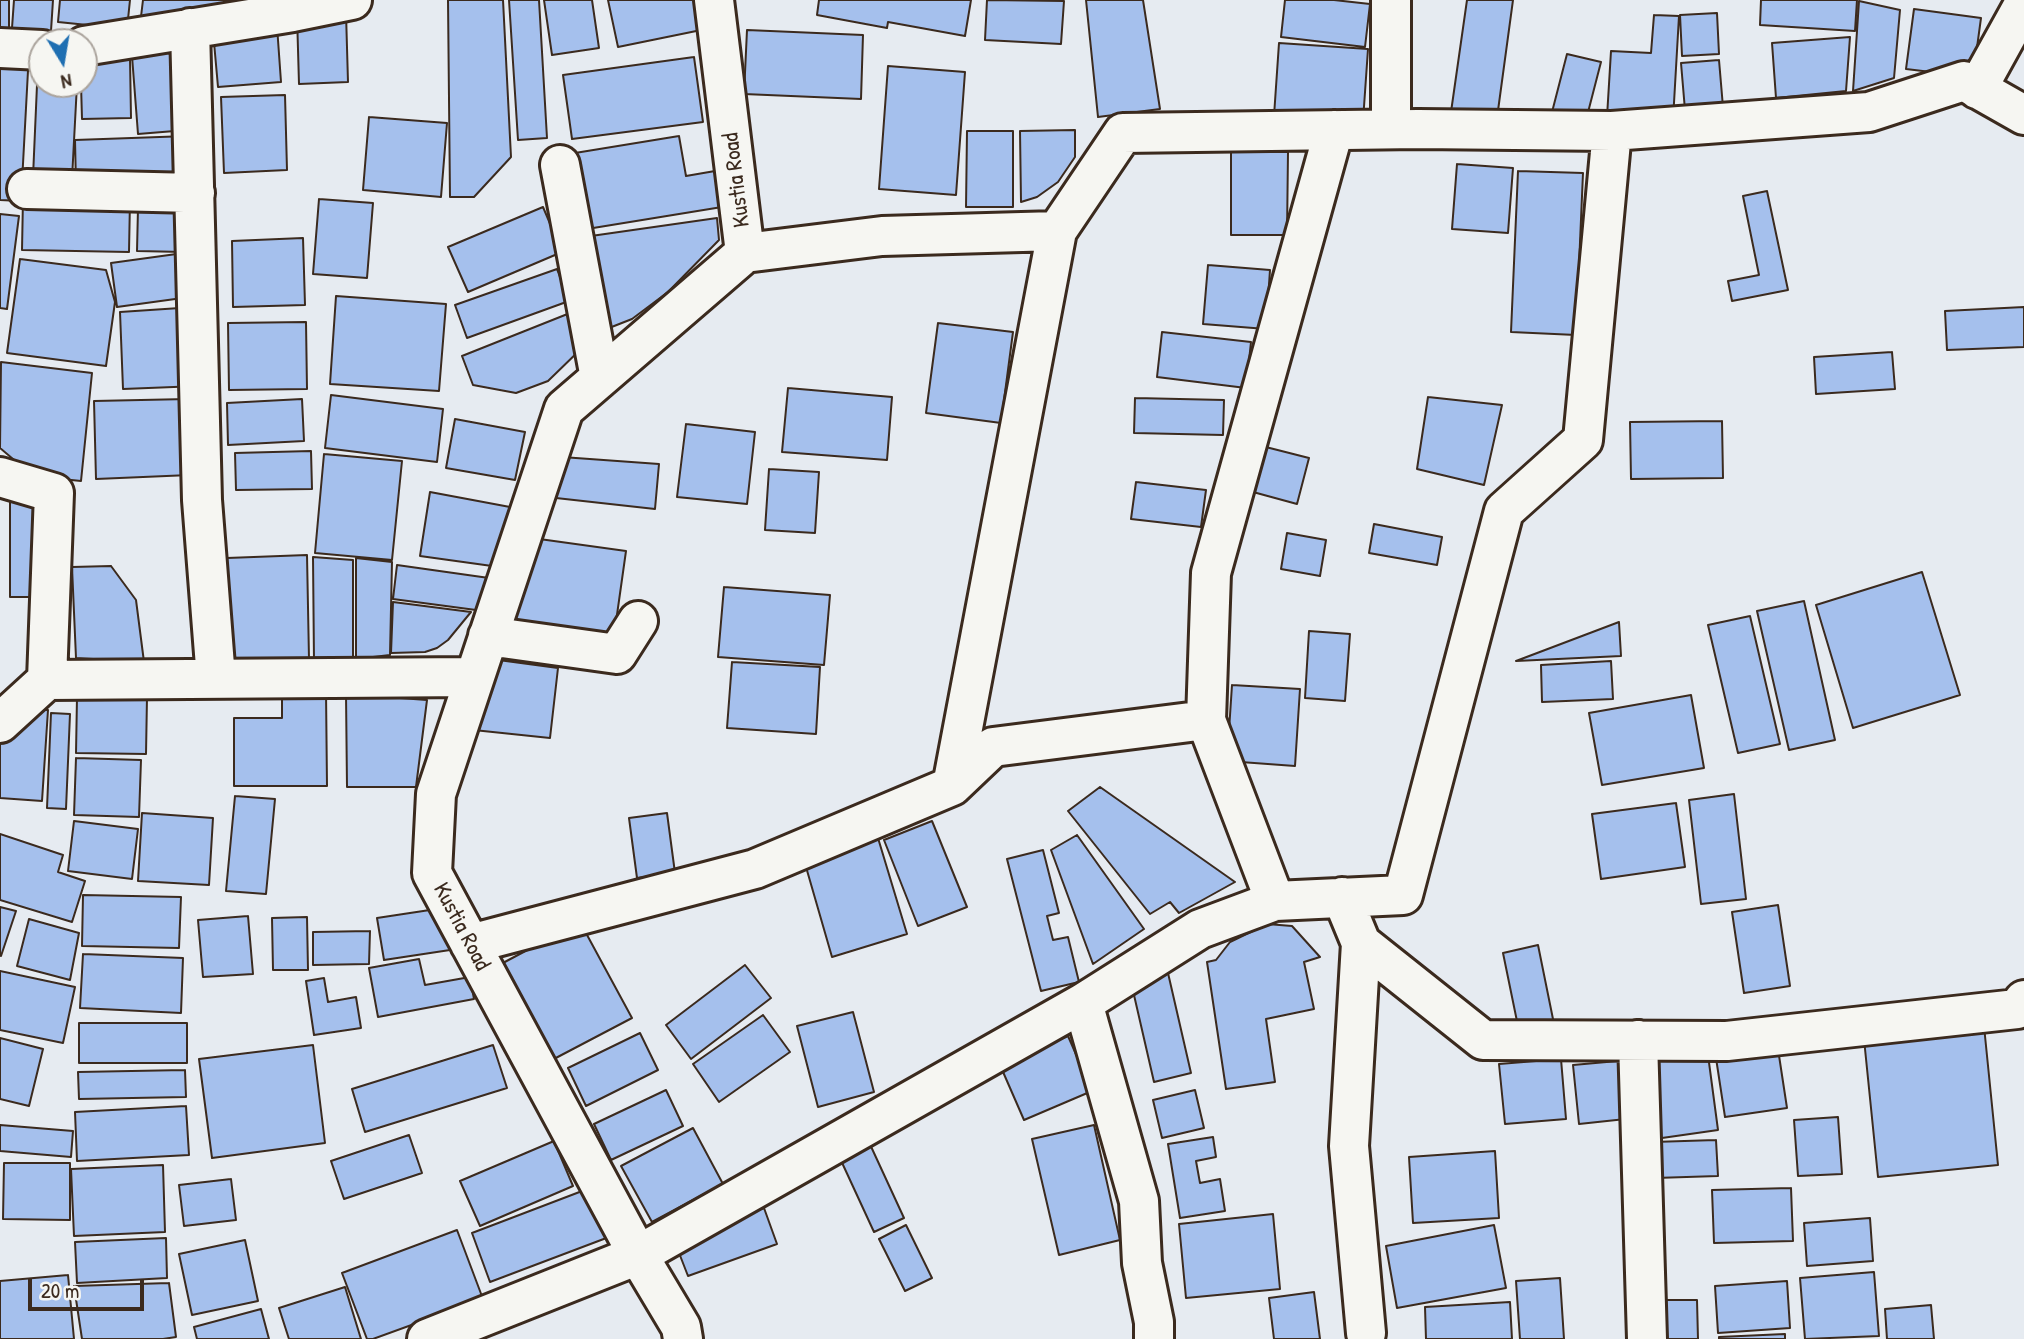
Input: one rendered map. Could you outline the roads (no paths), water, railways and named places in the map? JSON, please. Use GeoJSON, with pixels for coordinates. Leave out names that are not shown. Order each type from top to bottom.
{"type":"FeatureCollection","features":[{"type":"Feature","properties":{"kind":"street"},"geometry":{"type":"LineString","coordinates":[[98,44],[352,0]]}},
{"type":"Feature","properties":{"kind":"street","name":"Kustia Road"},"geometry":{"type":"LineString","coordinates":[[684,1339],[681,1327],[638,1255],[432,873],[436,794],[564,409],[746,253],[714,0]]}},
{"type":"Feature","properties":{"kind":"street"},"geometry":{"type":"LineString","coordinates":[[1391,0],[1391,129]]}},
{"type":"Feature","properties":{"kind":"street"},"geometry":{"type":"LineString","coordinates":[[1977,89],[2024,5]]}},
{"type":"Feature","properties":{"kind":"street"},"geometry":{"type":"LineString","coordinates":[[190,28],[202,500],[216,679]]}},
{"type":"Feature","properties":{"kind":"street"},"geometry":{"type":"LineString","coordinates":[[0,48],[28,49]]}},
{"type":"Feature","properties":{"kind":"street"},"geometry":{"type":"LineString","coordinates":[[952,786],[1057,231],[1123,133],[1391,129],[1612,131],[1869,112],[1964,81],[2024,115]]}},
{"type":"Feature","properties":{"kind":"street"},"geometry":{"type":"LineString","coordinates":[[1275,901],[1206,720],[1211,573],[1334,131]]}},
{"type":"Feature","properties":{"kind":"street"},"geometry":{"type":"LineString","coordinates":[[427,1339],[638,1255],[1083,1003],[1199,929],[1275,901],[1403,895],[1504,511],[1583,440],[1612,131]]}},
{"type":"Feature","properties":{"kind":"street"},"geometry":{"type":"LineString","coordinates":[[560,165],[600,378]]}},
{"type":"Feature","properties":{"kind":"street"},"geometry":{"type":"LineString","coordinates":[[27,189],[195,193]]}},
{"type":"Feature","properties":{"kind":"street"},"geometry":{"type":"LineString","coordinates":[[746,253],[882,236],[1057,231]]}},
{"type":"Feature","properties":{"kind":"street"},"geometry":{"type":"LineString","coordinates":[[0,477],[54,493],[47,680]]}},
{"type":"Feature","properties":{"kind":"street"},"geometry":{"type":"LineString","coordinates":[[488,636],[617,654],[638,621]]}},
{"type":"Feature","properties":{"kind":"street"},"geometry":{"type":"LineString","coordinates":[[0,723],[47,680],[474,677]]}},
{"type":"Feature","properties":{"kind":"street"},"geometry":{"type":"LineString","coordinates":[[470,944],[755,869],[952,786],[993,747],[1206,720]]}},
{"type":"Feature","properties":{"kind":"street"},"geometry":{"type":"LineString","coordinates":[[1342,897],[1361,943],[1349,1146],[1366,1333]]}},
{"type":"Feature","properties":{"kind":"street"},"geometry":{"type":"LineString","coordinates":[[1361,943],[1483,1040],[1727,1041],[2017,1009],[2024,1000]]}},
{"type":"Feature","properties":{"kind":"street"},"geometry":{"type":"LineString","coordinates":[[1083,1003],[1139,1201],[1142,1263],[1154,1322],[1154,1339]]}},
{"type":"Feature","properties":{"kind":"street"},"geometry":{"type":"LineString","coordinates":[[1638,1040],[1647,1339]]}}]}
